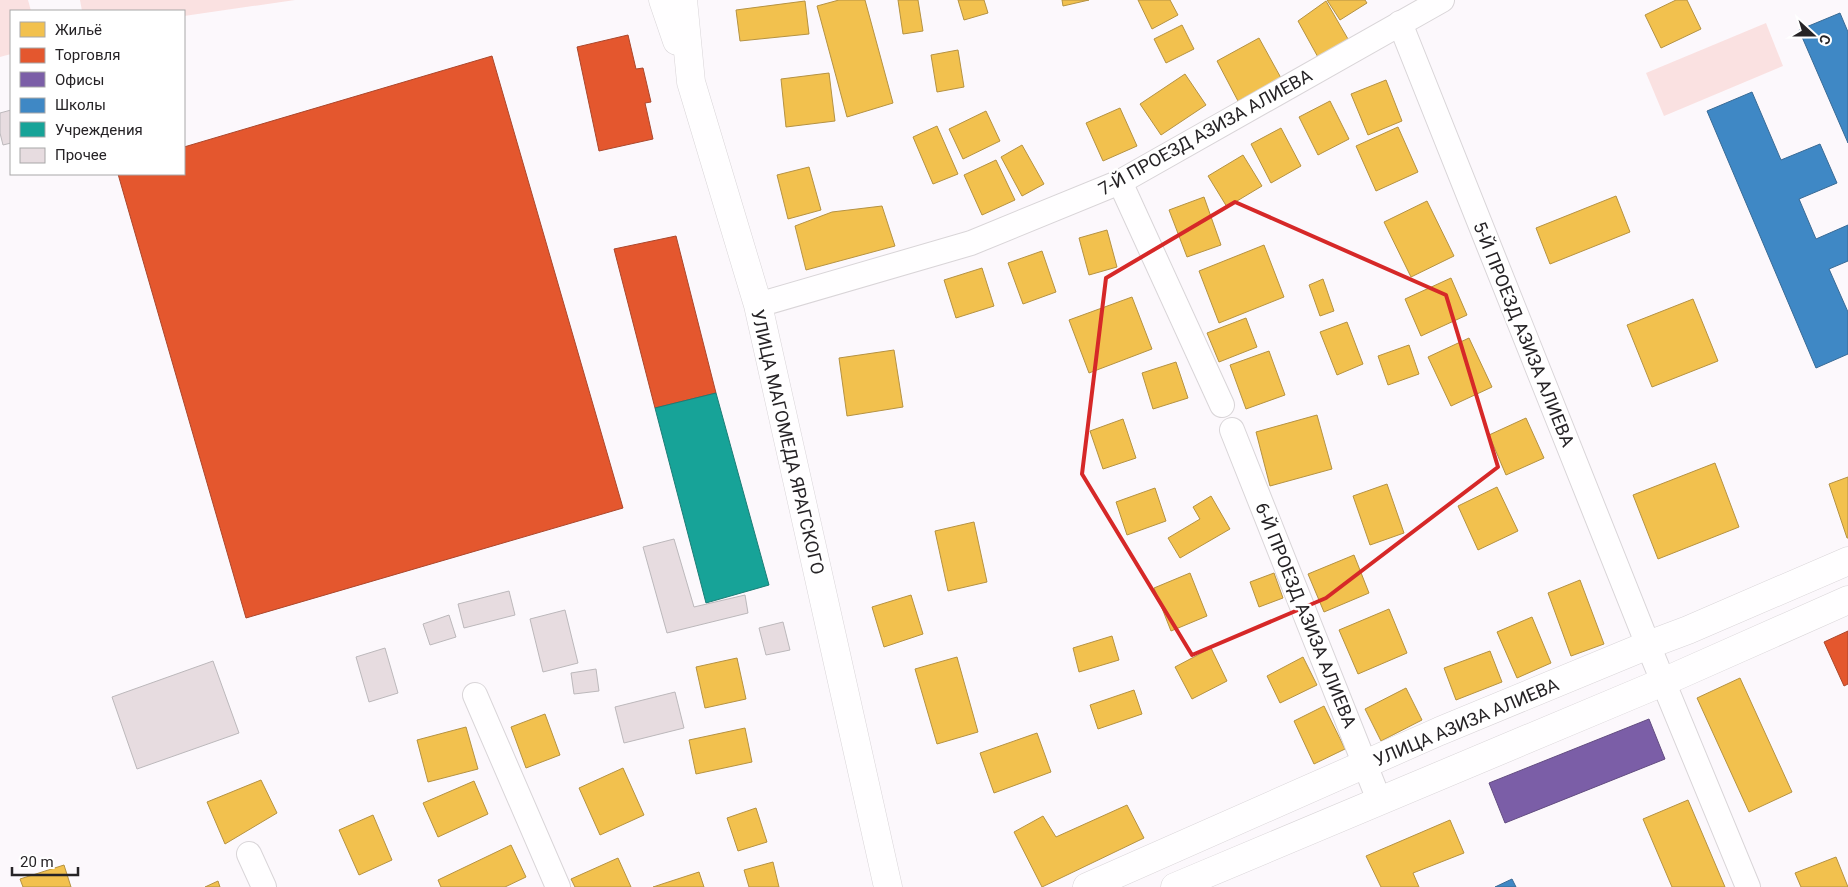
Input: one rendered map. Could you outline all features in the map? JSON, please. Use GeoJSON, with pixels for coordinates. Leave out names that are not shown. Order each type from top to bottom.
{"type":"FeatureCollection","features":[{"type":"Feature","properties":{"kind":"main road","name":"УЛИЦА МАГОМЕДА ЯРАГСКОГО"},"geometry":{"type":"LineString","coordinates":[[682,0],[691,82],[758,305],[888,887]]}},
{"type":"Feature","properties":{"kind":"main road","name":"УЛИЦА АЗИЗА АЛИЕВА"},"geometry":{"type":"LineString","coordinates":[[1087,887],[1440,731],[1688,630],[1848,561]]}},
{"type":"Feature","properties":{"kind":"main road"},"geometry":{"type":"LineString","coordinates":[[1175,887],[1663,682],[1848,600]]}},
{"type":"Feature","properties":{"kind":"street","name":"7-Й ПРОЕЗД АЗИЗА АЛИЕВА"},"geometry":{"type":"LineString","coordinates":[[758,305],[971,242],[1120,182],[1442,0]]}},
{"type":"Feature","properties":{"kind":"street","name":"5-Й ПРОЕЗД АЗИЗА АЛИЕВА"},"geometry":{"type":"LineString","coordinates":[[1400,23],[1648,645],[1748,887]]}},
{"type":"Feature","properties":{"kind":"street"},"geometry":{"type":"LineString","coordinates":[[1120,182],[1222,404]]}},
{"type":"Feature","properties":{"kind":"street","name":"6-Й ПРОЕЗД АЗИЗА АЛИЕВА"},"geometry":{"type":"LineString","coordinates":[[1232,430],[1380,800]]}},
{"type":"Feature","properties":{"kind":"street"},"geometry":{"type":"LineString","coordinates":[[475,694],[558,887]]}},
{"type":"Feature","properties":{"kind":"street"},"geometry":{"type":"LineString","coordinates":[[249,854],[264,887]]}},
{"type":"Feature","properties":{"kind":"highlighted area"},"geometry":{"type":"Polygon","coordinates":[[[1235,202],[1446,295],[1498,467],[1326,598],[1192,655],[1082,474],[1106,278],[1235,202]]]}},
{"type":"Feature","properties":{"kind":"shaded area"},"geometry":{"type":"Polygon","coordinates":[[[0,0],[28,0],[31,10],[10,10],[10,54],[0,57],[0,0]]]}},
{"type":"Feature","properties":{"kind":"shaded area"},"geometry":{"type":"Polygon","coordinates":[[[80,0],[295,0],[185,16],[185,10],[82,10],[80,0]]]}},
{"type":"Feature","properties":{"kind":"shaded area"},"geometry":{"type":"Polygon","coordinates":[[[1766,23],[1783,66],[1664,116],[1646,73],[1766,23]]]}},
{"type":"Feature","properties":{"kind":"building: Жильё"},"geometry":{"type":"Polygon","coordinates":[[[839,0],[865,0],[893,103],[847,117],[817,6],[839,0]]]}},
{"type":"Feature","properties":{"kind":"building: Жильё"},"geometry":{"type":"Polygon","coordinates":[[[898,0],[918,0],[923,31],[903,34],[898,0]]]}},
{"type":"Feature","properties":{"kind":"building: Жильё"},"geometry":{"type":"Polygon","coordinates":[[[958,0],[984,0],[988,13],[964,20],[958,0]]]}},
{"type":"Feature","properties":{"kind":"building: Жильё"},"geometry":{"type":"Polygon","coordinates":[[[1062,0],[1089,0],[1063,6],[1062,0]]]}},
{"type":"Feature","properties":{"kind":"building: Жильё"},"geometry":{"type":"Polygon","coordinates":[[[1138,0],[1170,0],[1178,15],[1152,29],[1138,0]]]}},
{"type":"Feature","properties":{"kind":"building: Жильё"},"geometry":{"type":"Polygon","coordinates":[[[1327,0],[1365,0],[1367,3],[1340,20],[1327,0]]]}},
{"type":"Feature","properties":{"kind":"building: Жильё"},"geometry":{"type":"Polygon","coordinates":[[[1676,0],[1687,0],[1701,29],[1661,48],[1645,15],[1676,0]]]}},
{"type":"Feature","properties":{"kind":"building: Жильё"},"geometry":{"type":"Polygon","coordinates":[[[805,1],[809,34],[740,41],[736,10],[805,1]]]}},
{"type":"Feature","properties":{"kind":"building: Жильё"},"geometry":{"type":"Polygon","coordinates":[[[1326,1],[1348,39],[1319,59],[1298,21],[1326,1]]]}},
{"type":"Feature","properties":{"kind":"building: Жильё"},"geometry":{"type":"Polygon","coordinates":[[[1182,25],[1194,49],[1166,63],[1154,39],[1182,25]]]}},
{"type":"Feature","properties":{"kind":"building: Жильё"},"geometry":{"type":"Polygon","coordinates":[[[1259,38],[1281,78],[1238,101],[1217,61],[1259,38]]]}},
{"type":"Feature","properties":{"kind":"building: Жильё"},"geometry":{"type":"Polygon","coordinates":[[[958,50],[964,87],[937,92],[931,55],[958,50]]]}},
{"type":"Feature","properties":{"kind":"building: Жильё"},"geometry":{"type":"Polygon","coordinates":[[[829,73],[835,121],[786,127],[781,79],[829,73]]]}},
{"type":"Feature","properties":{"kind":"building: Жильё"},"geometry":{"type":"Polygon","coordinates":[[[1185,74],[1206,105],[1161,135],[1140,104],[1185,74]]]}},
{"type":"Feature","properties":{"kind":"building: Жильё"},"geometry":{"type":"Polygon","coordinates":[[[1386,80],[1402,121],[1368,135],[1351,94],[1386,80]]]}},
{"type":"Feature","properties":{"kind":"building: Жильё"},"geometry":{"type":"Polygon","coordinates":[[[1330,101],[1349,139],[1318,155],[1299,117],[1330,101]]]}},
{"type":"Feature","properties":{"kind":"building: Жильё"},"geometry":{"type":"Polygon","coordinates":[[[1120,108],[1137,146],[1103,161],[1086,123],[1120,108]]]}},
{"type":"Feature","properties":{"kind":"building: Жильё"},"geometry":{"type":"Polygon","coordinates":[[[986,111],[1000,141],[963,159],[949,129],[986,111]]]}},
{"type":"Feature","properties":{"kind":"building: Жильё"},"geometry":{"type":"Polygon","coordinates":[[[937,126],[958,174],[933,184],[913,137],[937,126]]]}},
{"type":"Feature","properties":{"kind":"building: Жильё"},"geometry":{"type":"Polygon","coordinates":[[[1398,127],[1418,172],[1376,191],[1356,146],[1398,127]]]}},
{"type":"Feature","properties":{"kind":"building: Жильё"},"geometry":{"type":"Polygon","coordinates":[[[1281,128],[1301,166],[1271,183],[1251,144],[1281,128]]]}},
{"type":"Feature","properties":{"kind":"building: Жильё"},"geometry":{"type":"Polygon","coordinates":[[[1022,145],[1044,184],[1022,196],[1001,157],[1022,145]]]}},
{"type":"Feature","properties":{"kind":"building: Жильё"},"geometry":{"type":"Polygon","coordinates":[[[1243,155],[1262,186],[1227,207],[1208,176],[1243,155]]]}},
{"type":"Feature","properties":{"kind":"building: Жильё"},"geometry":{"type":"Polygon","coordinates":[[[996,160],[1015,200],[982,215],[964,175],[996,160]]]}},
{"type":"Feature","properties":{"kind":"building: Жильё"},"geometry":{"type":"Polygon","coordinates":[[[809,167],[821,210],[788,219],[777,175],[809,167]]]}},
{"type":"Feature","properties":{"kind":"building: Жильё"},"geometry":{"type":"Polygon","coordinates":[[[1616,196],[1630,232],[1550,264],[1536,228],[1616,196]]]}},
{"type":"Feature","properties":{"kind":"building: Жильё"},"geometry":{"type":"Polygon","coordinates":[[[1204,197],[1221,245],[1187,257],[1169,210],[1204,197]]]}},
{"type":"Feature","properties":{"kind":"building: Жильё"},"geometry":{"type":"Polygon","coordinates":[[[1427,201],[1454,256],[1411,277],[1384,222],[1427,201]]]}},
{"type":"Feature","properties":{"kind":"building: Жильё"},"geometry":{"type":"Polygon","coordinates":[[[882,206],[895,246],[806,270],[795,226],[832,212],[882,206]]]}},
{"type":"Feature","properties":{"kind":"building: Жильё"},"geometry":{"type":"Polygon","coordinates":[[[1107,230],[1117,267],[1089,275],[1079,238],[1107,230]]]}},
{"type":"Feature","properties":{"kind":"building: Жильё"},"geometry":{"type":"Polygon","coordinates":[[[1264,245],[1284,297],[1219,323],[1199,271],[1264,245]]]}},
{"type":"Feature","properties":{"kind":"building: Жильё"},"geometry":{"type":"Polygon","coordinates":[[[1042,251],[1056,292],[1023,304],[1008,263],[1042,251]]]}},
{"type":"Feature","properties":{"kind":"building: Жильё"},"geometry":{"type":"Polygon","coordinates":[[[982,268],[994,306],[956,318],[944,280],[982,268]]]}},
{"type":"Feature","properties":{"kind":"building: Жильё"},"geometry":{"type":"Polygon","coordinates":[[[1451,278],[1467,315],[1421,336],[1405,299],[1451,278]]]}},
{"type":"Feature","properties":{"kind":"building: Жильё"},"geometry":{"type":"Polygon","coordinates":[[[1323,279],[1334,311],[1320,316],[1309,285],[1323,279]]]}},
{"type":"Feature","properties":{"kind":"building: Жильё"},"geometry":{"type":"Polygon","coordinates":[[[1132,297],[1152,349],[1089,373],[1069,320],[1132,297]]]}},
{"type":"Feature","properties":{"kind":"building: Жильё"},"geometry":{"type":"Polygon","coordinates":[[[1693,299],[1718,361],[1652,387],[1627,325],[1693,299]]]}},
{"type":"Feature","properties":{"kind":"building: Жильё"},"geometry":{"type":"Polygon","coordinates":[[[1246,318],[1257,347],[1219,362],[1207,333],[1246,318]]]}},
{"type":"Feature","properties":{"kind":"building: Жильё"},"geometry":{"type":"Polygon","coordinates":[[[1347,322],[1363,364],[1337,375],[1320,332],[1347,322]]]}},
{"type":"Feature","properties":{"kind":"building: Жильё"},"geometry":{"type":"Polygon","coordinates":[[[1469,338],[1492,387],[1451,406],[1428,357],[1469,338]]]}},
{"type":"Feature","properties":{"kind":"building: Жильё"},"geometry":{"type":"Polygon","coordinates":[[[1409,345],[1419,374],[1388,385],[1378,356],[1409,345]]]}},
{"type":"Feature","properties":{"kind":"building: Жильё"},"geometry":{"type":"Polygon","coordinates":[[[894,350],[903,407],[847,416],[839,358],[894,350]]]}},
{"type":"Feature","properties":{"kind":"building: Жильё"},"geometry":{"type":"Polygon","coordinates":[[[1269,351],[1285,395],[1246,409],[1230,365],[1269,351]]]}},
{"type":"Feature","properties":{"kind":"building: Жильё"},"geometry":{"type":"Polygon","coordinates":[[[1176,362],[1188,398],[1153,409],[1142,373],[1176,362]]]}},
{"type":"Feature","properties":{"kind":"building: Жильё"},"geometry":{"type":"Polygon","coordinates":[[[1317,415],[1332,469],[1270,486],[1256,432],[1317,415]]]}},
{"type":"Feature","properties":{"kind":"building: Жильё"},"geometry":{"type":"Polygon","coordinates":[[[1526,418],[1544,458],[1506,475],[1489,435],[1526,418]]]}},
{"type":"Feature","properties":{"kind":"building: Жильё"},"geometry":{"type":"Polygon","coordinates":[[[1123,419],[1136,458],[1103,469],[1090,431],[1123,419]]]}},
{"type":"Feature","properties":{"kind":"building: Жильё"},"geometry":{"type":"Polygon","coordinates":[[[1715,463],[1739,527],[1658,559],[1633,495],[1715,463]]]}},
{"type":"Feature","properties":{"kind":"building: Жильё"},"geometry":{"type":"Polygon","coordinates":[[[1848,477],[1848,538],[1847,538],[1829,484],[1848,477]]]}},
{"type":"Feature","properties":{"kind":"building: Жильё"},"geometry":{"type":"Polygon","coordinates":[[[1387,484],[1404,533],[1370,545],[1353,496],[1387,484]]]}},
{"type":"Feature","properties":{"kind":"building: Жильё"},"geometry":{"type":"Polygon","coordinates":[[[1497,487],[1518,531],[1478,550],[1458,506],[1497,487]]]}},
{"type":"Feature","properties":{"kind":"building: Жильё"},"geometry":{"type":"Polygon","coordinates":[[[1155,488],[1166,521],[1127,535],[1116,502],[1155,488]]]}},
{"type":"Feature","properties":{"kind":"building: Жильё"},"geometry":{"type":"Polygon","coordinates":[[[1211,496],[1230,529],[1180,558],[1168,538],[1200,519],[1193,507],[1211,496]]]}},
{"type":"Feature","properties":{"kind":"building: Жильё"},"geometry":{"type":"Polygon","coordinates":[[[974,522],[987,582],[948,591],[935,531],[974,522]]]}},
{"type":"Feature","properties":{"kind":"building: Жильё"},"geometry":{"type":"Polygon","coordinates":[[[1354,555],[1369,593],[1324,612],[1308,574],[1354,555]]]}},
{"type":"Feature","properties":{"kind":"building: Жильё"},"geometry":{"type":"Polygon","coordinates":[[[1190,573],[1207,616],[1171,631],[1154,588],[1190,573]]]}},
{"type":"Feature","properties":{"kind":"building: Жильё"},"geometry":{"type":"Polygon","coordinates":[[[1274,573],[1283,598],[1259,607],[1250,582],[1274,573]]]}},
{"type":"Feature","properties":{"kind":"building: Жильё"},"geometry":{"type":"Polygon","coordinates":[[[1580,580],[1604,644],[1571,656],[1548,593],[1580,580]]]}},
{"type":"Feature","properties":{"kind":"building: Жильё"},"geometry":{"type":"Polygon","coordinates":[[[911,595],[923,634],[884,647],[872,607],[911,595]]]}},
{"type":"Feature","properties":{"kind":"building: Жильё"},"geometry":{"type":"Polygon","coordinates":[[[1389,609],[1407,653],[1358,674],[1339,630],[1389,609]]]}},
{"type":"Feature","properties":{"kind":"building: Жильё"},"geometry":{"type":"Polygon","coordinates":[[[1532,617],[1551,663],[1517,678],[1497,632],[1532,617]]]}},
{"type":"Feature","properties":{"kind":"building: Жильё"},"geometry":{"type":"Polygon","coordinates":[[[1112,636],[1119,660],[1079,672],[1073,648],[1112,636]]]}},
{"type":"Feature","properties":{"kind":"building: Жильё"},"geometry":{"type":"Polygon","coordinates":[[[1211,648],[1227,681],[1192,699],[1175,667],[1211,648]]]}},
{"type":"Feature","properties":{"kind":"building: Жильё"},"geometry":{"type":"Polygon","coordinates":[[[1490,651],[1502,682],[1456,700],[1444,668],[1490,651]]]}},
{"type":"Feature","properties":{"kind":"building: Жильё"},"geometry":{"type":"Polygon","coordinates":[[[957,657],[978,732],[937,744],[915,669],[957,657]]]}},
{"type":"Feature","properties":{"kind":"building: Жильё"},"geometry":{"type":"Polygon","coordinates":[[[1303,657],[1317,685],[1280,703],[1267,676],[1303,657]]]}},
{"type":"Feature","properties":{"kind":"building: Жильё"},"geometry":{"type":"Polygon","coordinates":[[[737,658],[746,699],[705,708],[696,667],[737,658]]]}},
{"type":"Feature","properties":{"kind":"building: Жильё"},"geometry":{"type":"Polygon","coordinates":[[[1740,678],[1792,792],[1749,812],[1697,698],[1740,678]]]}},
{"type":"Feature","properties":{"kind":"building: Жильё"},"geometry":{"type":"Polygon","coordinates":[[[1406,688],[1422,720],[1381,741],[1365,709],[1406,688]]]}},
{"type":"Feature","properties":{"kind":"building: Жильё"},"geometry":{"type":"Polygon","coordinates":[[[1134,690],[1142,714],[1098,729],[1090,705],[1134,690]]]}},
{"type":"Feature","properties":{"kind":"building: Жильё"},"geometry":{"type":"Polygon","coordinates":[[[1324,706],[1345,749],[1314,764],[1294,721],[1324,706]]]}},
{"type":"Feature","properties":{"kind":"building: Жильё"},"geometry":{"type":"Polygon","coordinates":[[[545,714],[560,755],[526,768],[511,727],[545,714]]]}},
{"type":"Feature","properties":{"kind":"building: Жильё"},"geometry":{"type":"Polygon","coordinates":[[[466,727],[478,769],[428,782],[417,740],[466,727]]]}},
{"type":"Feature","properties":{"kind":"building: Жильё"},"geometry":{"type":"Polygon","coordinates":[[[745,728],[752,762],[696,774],[689,740],[745,728]]]}},
{"type":"Feature","properties":{"kind":"building: Жильё"},"geometry":{"type":"Polygon","coordinates":[[[1037,733],[1051,772],[994,793],[980,753],[1037,733]]]}},
{"type":"Feature","properties":{"kind":"building: Жильё"},"geometry":{"type":"Polygon","coordinates":[[[623,768],[644,815],[600,835],[579,788],[623,768]]]}},
{"type":"Feature","properties":{"kind":"building: Жильё"},"geometry":{"type":"Polygon","coordinates":[[[261,780],[277,813],[225,844],[207,802],[261,780]]]}},
{"type":"Feature","properties":{"kind":"building: Жильё"},"geometry":{"type":"Polygon","coordinates":[[[474,781],[488,814],[438,837],[423,803],[474,781]]]}},
{"type":"Feature","properties":{"kind":"building: Жильё"},"geometry":{"type":"Polygon","coordinates":[[[1688,800],[1725,887],[1672,887],[1643,819],[1688,800]]]}},
{"type":"Feature","properties":{"kind":"building: Жильё"},"geometry":{"type":"Polygon","coordinates":[[[1127,805],[1144,838],[1042,887],[1014,832],[1043,816],[1056,837],[1127,805]]]}},
{"type":"Feature","properties":{"kind":"building: Жильё"},"geometry":{"type":"Polygon","coordinates":[[[756,808],[767,842],[738,851],[727,818],[756,808]]]}},
{"type":"Feature","properties":{"kind":"building: Жильё"},"geometry":{"type":"Polygon","coordinates":[[[373,815],[392,860],[359,875],[339,830],[373,815]]]}},
{"type":"Feature","properties":{"kind":"building: Жильё"},"geometry":{"type":"Polygon","coordinates":[[[1450,820],[1464,853],[1413,873],[1419,887],[1381,887],[1366,856],[1450,820]]]}},
{"type":"Feature","properties":{"kind":"building: Жильё"},"geometry":{"type":"Polygon","coordinates":[[[511,845],[526,877],[505,887],[441,887],[438,880],[511,845]]]}},
{"type":"Feature","properties":{"kind":"building: Жильё"},"geometry":{"type":"Polygon","coordinates":[[[1836,857],[1848,887],[1801,887],[1795,873],[1836,857]]]}},
{"type":"Feature","properties":{"kind":"building: Жильё"},"geometry":{"type":"Polygon","coordinates":[[[618,858],[631,887],[575,887],[571,879],[618,858]]]}},
{"type":"Feature","properties":{"kind":"building: Жильё"},"geometry":{"type":"Polygon","coordinates":[[[773,862],[779,887],[749,887],[744,870],[773,862]]]}},
{"type":"Feature","properties":{"kind":"building: Жильё"},"geometry":{"type":"Polygon","coordinates":[[[64,865],[71,887],[23,887],[20,879],[64,865]]]}},
{"type":"Feature","properties":{"kind":"building: Жильё"},"geometry":{"type":"Polygon","coordinates":[[[699,872],[704,887],[653,887],[699,872]]]}},
{"type":"Feature","properties":{"kind":"building: Жильё"},"geometry":{"type":"Polygon","coordinates":[[[218,881],[220,887],[205,887],[218,881]]]}},
{"type":"Feature","properties":{"kind":"building: Торговля"},"geometry":{"type":"Polygon","coordinates":[[[628,35],[636,69],[643,68],[651,102],[645,103],[653,139],[599,151],[577,47],[628,35]]]}},
{"type":"Feature","properties":{"kind":"building: Торговля"},"geometry":{"type":"Polygon","coordinates":[[[492,56],[623,508],[246,618],[118,175],[185,175],[185,147],[492,56]]]}},
{"type":"Feature","properties":{"kind":"building: Торговля"},"geometry":{"type":"Polygon","coordinates":[[[676,236],[716,393],[655,408],[614,249],[676,236]]]}},
{"type":"Feature","properties":{"kind":"building: Торговля"},"geometry":{"type":"Polygon","coordinates":[[[1848,631],[1848,684],[1844,686],[1824,642],[1848,631]]]}},
{"type":"Feature","properties":{"kind":"building: Офисы"},"geometry":{"type":"Polygon","coordinates":[[[1649,719],[1665,759],[1505,823],[1489,783],[1649,719]]]}},
{"type":"Feature","properties":{"kind":"building: Школы"},"geometry":{"type":"Polygon","coordinates":[[[1840,13],[1848,32],[1848,143],[1799,30],[1840,13]]]}},
{"type":"Feature","properties":{"kind":"building: Школы"},"geometry":{"type":"Polygon","coordinates":[[[1752,92],[1781,160],[1820,144],[1837,183],[1799,199],[1816,239],[1848,225],[1848,261],[1829,269],[1848,312],[1848,354],[1816,368],[1707,111],[1752,92]]]}},
{"type":"Feature","properties":{"kind":"building: Школы"},"geometry":{"type":"Polygon","coordinates":[[[1512,879],[1516,887],[1495,887],[1512,879]]]}},
{"type":"Feature","properties":{"kind":"building: Учреждения"},"geometry":{"type":"Polygon","coordinates":[[[716,393],[769,585],[706,603],[655,408],[716,393]]]}},
{"type":"Feature","properties":{"kind":"building: Прочее"},"geometry":{"type":"Polygon","coordinates":[[[10,110],[10,143],[3,145],[0,133],[0,113],[10,110]]]}},
{"type":"Feature","properties":{"kind":"building: Прочее"},"geometry":{"type":"Polygon","coordinates":[[[674,539],[694,607],[745,595],[748,613],[667,633],[643,547],[674,539]]]}},
{"type":"Feature","properties":{"kind":"building: Прочее"},"geometry":{"type":"Polygon","coordinates":[[[509,591],[515,615],[464,628],[458,604],[509,591]]]}},
{"type":"Feature","properties":{"kind":"building: Прочее"},"geometry":{"type":"Polygon","coordinates":[[[565,610],[578,663],[543,672],[530,619],[565,610]]]}},
{"type":"Feature","properties":{"kind":"building: Прочее"},"geometry":{"type":"Polygon","coordinates":[[[449,615],[456,637],[430,645],[423,624],[449,615]]]}},
{"type":"Feature","properties":{"kind":"building: Прочее"},"geometry":{"type":"Polygon","coordinates":[[[783,622],[790,650],[766,655],[759,628],[783,622]]]}},
{"type":"Feature","properties":{"kind":"building: Прочее"},"geometry":{"type":"Polygon","coordinates":[[[385,648],[398,693],[369,702],[356,657],[385,648]]]}},
{"type":"Feature","properties":{"kind":"building: Прочее"},"geometry":{"type":"Polygon","coordinates":[[[213,661],[239,733],[137,769],[112,697],[213,661]]]}},
{"type":"Feature","properties":{"kind":"building: Прочее"},"geometry":{"type":"Polygon","coordinates":[[[596,669],[599,691],[574,694],[571,673],[596,669]]]}},
{"type":"Feature","properties":{"kind":"building: Прочее"},"geometry":{"type":"Polygon","coordinates":[[[675,692],[684,728],[624,743],[615,707],[675,692]]]}}]}
